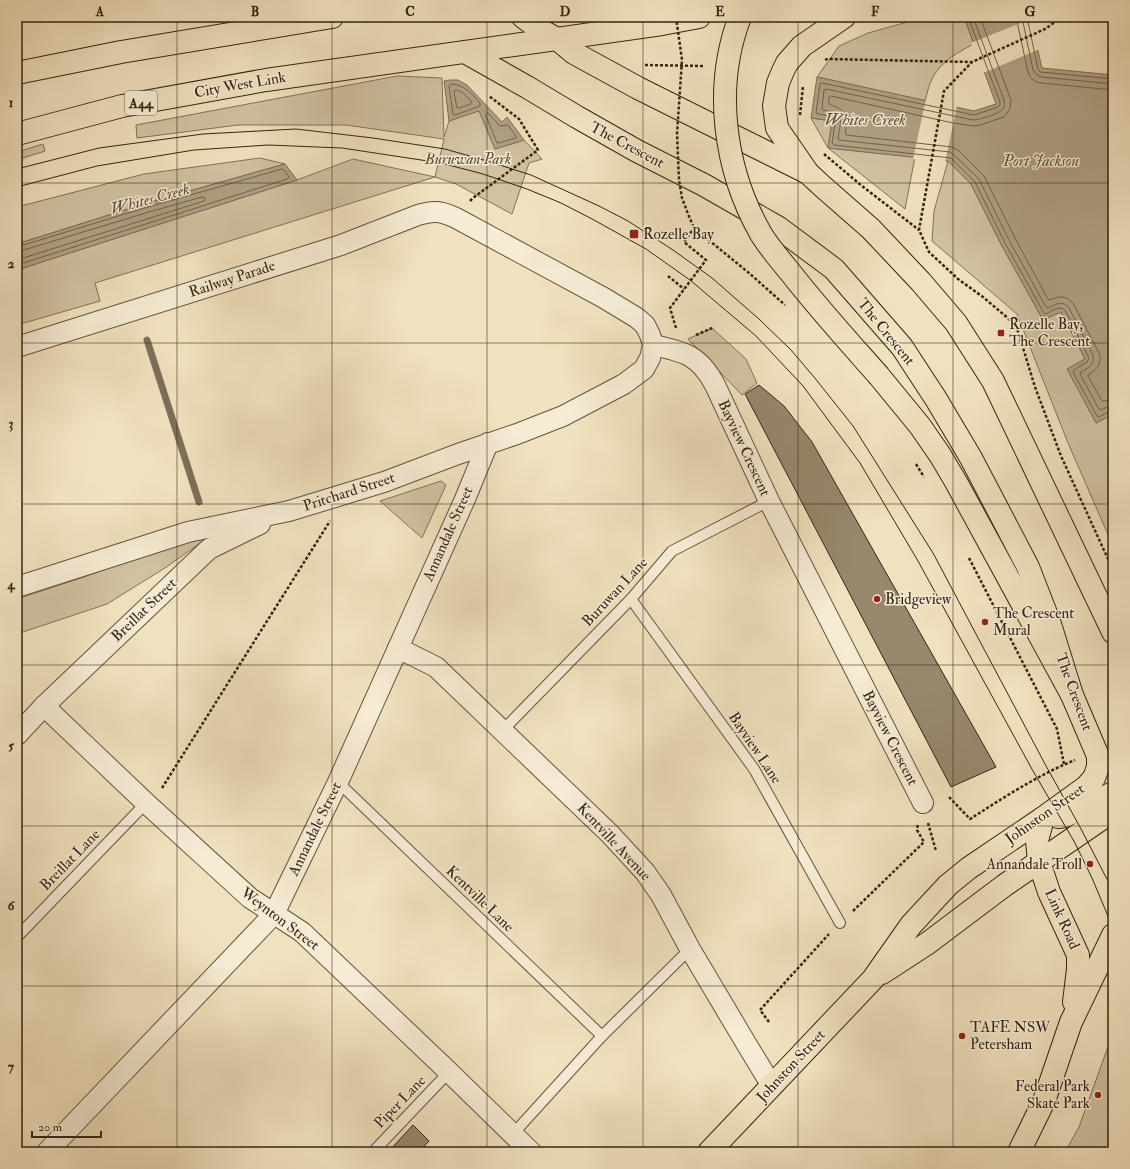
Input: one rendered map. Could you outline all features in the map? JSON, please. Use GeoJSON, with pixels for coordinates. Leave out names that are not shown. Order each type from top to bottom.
{"type":"FeatureCollection","features":[{"type":"Feature","properties":{"kind":"main road"},"geometry":{"type":"LineString","coordinates":[[17,73],[121,52],[332,17]]}},
{"type":"Feature","properties":{"kind":"main road"},"geometry":{"type":"LineString","coordinates":[[523,17],[557,38],[574,52],[638,88],[808,173]]}},
{"type":"Feature","properties":{"kind":"main road","name":"City West Link"},"geometry":{"type":"LineString","coordinates":[[17,134],[122,106],[243,84],[342,68],[662,24],[699,17]]}},
{"type":"Feature","properties":{"kind":"main road"},"geometry":{"type":"LineString","coordinates":[[740,17],[730,51],[726,78],[725,106],[727,132],[731,160],[746,203],[761,235],[806,293],[879,376],[920,426],[940,455],[1072,695]]}},
{"type":"Feature","properties":{"kind":"main road"},"geometry":{"type":"LineString","coordinates":[[844,17],[802,46],[787,63],[778,83],[774,106],[777,128],[808,173],[871,229],[921,282],[956,323],[993,381],[1113,632]]}},
{"type":"Feature","properties":{"kind":"main road","name":"The Crescent"},"geometry":{"type":"LineString","coordinates":[[465,52],[527,87],[577,118],[704,185],[779,228],[834,270],[844,281],[902,347],[936,399],[971,458],[1028,566],[1049,621],[1072,695],[1096,750],[1098,756],[1098,767]]}},
{"type":"Feature","properties":{"kind":"main road","name":"Johnston Street"},"geometry":{"type":"LineString","coordinates":[[709,1152],[873,979],[911,925],[948,885],[969,868],[1086,787],[1094,778],[1098,767]]}},
{"type":"Feature","properties":{"kind":"main road"},"geometry":{"type":"LineString","coordinates":[[1043,818],[1065,816],[1113,793]]}},
{"type":"Feature","properties":{"kind":"main road","name":"Johnston Street"},"geometry":{"type":"LineString","coordinates":[[873,979],[928,943],[1005,885],[1113,811]]}},
{"type":"Feature","properties":{"kind":"main road","name":"Link Road"},"geometry":{"type":"LineString","coordinates":[[1043,818],[1037,841],[1039,862],[1049,892],[1078,955],[1078,968],[1071,1022]]}},
{"type":"Feature","properties":{"kind":"main road"},"geometry":{"type":"LineString","coordinates":[[1019,1152],[1044,1101],[1071,1022],[1113,935]]}},
{"type":"Feature","properties":{"kind":"street","name":"Railway Parade"},"geometry":{"type":"LineString","coordinates":[[17,347],[341,245],[418,215],[428,212],[438,212],[451,216]]}},
{"type":"Feature","properties":{"kind":"street"},"geometry":{"type":"LineString","coordinates":[[451,216],[604,298],[637,318],[645,325],[653,345]]}},
{"type":"Feature","properties":{"kind":"street","name":"Bayview Crescent"},"geometry":{"type":"LineString","coordinates":[[653,345],[675,350],[687,355],[699,362],[708,372],[769,501],[923,803]]}},
{"type":"Feature","properties":{"kind":"street","name":"Pritchard Street"},"geometry":{"type":"LineString","coordinates":[[17,587],[188,532],[289,511],[384,482],[563,416],[624,384],[644,369],[650,358],[653,345]]}},
{"type":"Feature","properties":{"kind":"street","name":"Annandale Street"},"geometry":{"type":"LineString","coordinates":[[47,1152],[274,914],[338,782],[465,499],[488,444]]}},
{"type":"Feature","properties":{"kind":"street","name":"Breillat Street"},"geometry":{"type":"LineString","coordinates":[[17,735],[44,706],[209,549],[289,511]]}},
{"type":"Feature","properties":{"kind":"street","name":"Kentville Avenue"},"geometry":{"type":"LineString","coordinates":[[398,648],[436,667],[610,834],[641,867],[661,895],[690,949],[772,1086]]}},
{"type":"Feature","properties":{"kind":"street","name":"Weynton Street"},"geometry":{"type":"LineString","coordinates":[[44,706],[148,805],[250,898],[302,932],[531,1152]]}},
{"type":"Feature","properties":{"kind":"lane","name":"Buruwan Lane"},"geometry":{"type":"LineString","coordinates":[[503,730],[631,599],[672,551],[769,501]]}},
{"type":"Feature","properties":{"kind":"lane","name":"Bayview Lane"},"geometry":{"type":"LineString","coordinates":[[631,599],[754,769],[840,923]]}},
{"type":"Feature","properties":{"kind":"lane","name":"Kentville Lane"},"geometry":{"type":"LineString","coordinates":[[338,782],[602,1036]]}},
{"type":"Feature","properties":{"kind":"lane","name":"Breillat Lane"},"geometry":{"type":"LineString","coordinates":[[17,937],[148,805]]}},
{"type":"Feature","properties":{"kind":"lane"},"geometry":{"type":"LineString","coordinates":[[513,1134],[602,1036],[690,949]]}},
{"type":"Feature","properties":{"kind":"lane","name":"Piper Lane"},"geometry":{"type":"LineString","coordinates":[[373,1152],[449,1072]]}},
{"type":"Feature","properties":{"kind":"path"},"geometry":{"type":"LineString","coordinates":[[676,17],[682,60],[677,134],[679,175],[682,198],[688,214],[694,228],[749,273],[786,306]]}},
{"type":"Feature","properties":{"kind":"path"},"geometry":{"type":"LineString","coordinates":[[919,230],[944,91],[972,62],[1045,30],[1062,17]]}},
{"type":"Feature","properties":{"kind":"path"},"geometry":{"type":"LineString","coordinates":[[821,62],[827,58],[972,62]]}},
{"type":"Feature","properties":{"kind":"path"},"geometry":{"type":"LineString","coordinates":[[641,66],[708,66]]}},
{"type":"Feature","properties":{"kind":"path"},"geometry":{"type":"LineString","coordinates":[[799,117],[804,81]]}},
{"type":"Feature","properties":{"kind":"path"},"geometry":{"type":"LineString","coordinates":[[451,216],[538,150],[519,119],[490,96]]}},
{"type":"Feature","properties":{"kind":"path"},"geometry":{"type":"LineString","coordinates":[[822,151],[862,186],[919,230],[929,252],[958,279],[983,297],[1016,325],[1035,387],[1061,456],[1113,570]]}},
{"type":"Feature","properties":{"kind":"path"},"geometry":{"type":"LineString","coordinates":[[675,350],[678,334],[670,308],[706,260],[684,242],[694,228]]}},
{"type":"Feature","properties":{"kind":"path"},"geometry":{"type":"LineString","coordinates":[[668,276],[684,289]]}},
{"type":"Feature","properties":{"kind":"path"},"geometry":{"type":"LineString","coordinates":[[913,459],[928,483]]}},
{"type":"Feature","properties":{"kind":"path"},"geometry":{"type":"LineString","coordinates":[[148,805],[348,493]]}},
{"type":"Feature","properties":{"kind":"path"},"geometry":{"type":"LineString","coordinates":[[949,797],[970,819],[1064,764],[1057,729],[968,555]]}},
{"type":"Feature","properties":{"kind":"path"},"geometry":{"type":"LineString","coordinates":[[923,803],[936,851]]}},
{"type":"Feature","properties":{"kind":"green space"},"geometry":{"type":"Polygon","coordinates":[[[925,17],[964,17],[974,44],[956,54],[941,66],[932,80],[925,101],[817,77],[839,46],[868,33],[925,17]]]}},
{"type":"Feature","properties":{"kind":"green space","name":"Buruwan Park"},"geometry":{"type":"Polygon","coordinates":[[[397,76],[442,78],[444,137],[449,121],[479,110],[495,149],[524,140],[542,159],[529,163],[512,214],[456,184],[435,177],[444,139],[346,125],[238,125],[137,138],[136,125],[397,76]]]}},
{"type":"Feature","properties":{"kind":"green space"},"geometry":{"type":"Polygon","coordinates":[[[811,118],[832,121],[828,148],[811,118]]]}},
{"type":"Feature","properties":{"kind":"green space"},"geometry":{"type":"Polygon","coordinates":[[[43,144],[45,151],[17,160],[17,152],[43,144]]]}},
{"type":"Feature","properties":{"kind":"green space"},"geometry":{"type":"Polygon","coordinates":[[[828,148],[915,157],[905,209],[828,148]]]}},
{"type":"Feature","properties":{"kind":"green space"},"geometry":{"type":"Polygon","coordinates":[[[260,158],[285,164],[147,203],[17,244],[17,207],[144,174],[260,158]]]}},
{"type":"Feature","properties":{"kind":"green space"},"geometry":{"type":"Polygon","coordinates":[[[353,159],[435,177],[95,283],[100,301],[17,325],[17,270],[297,180],[353,159]]]}},
{"type":"Feature","properties":{"kind":"green space"},"geometry":{"type":"Polygon","coordinates":[[[948,161],[971,184],[1002,246],[1043,320],[1061,311],[1085,359],[1068,369],[1096,423],[1113,414],[1113,546],[1068,443],[1017,314],[932,241],[934,211],[948,161]]]}},
{"type":"Feature","properties":{"kind":"green space"},"geometry":{"type":"Polygon","coordinates":[[[712,328],[746,359],[757,383],[742,395],[688,339],[712,328]]]}},
{"type":"Feature","properties":{"kind":"green space"},"geometry":{"type":"Polygon","coordinates":[[[441,481],[446,485],[422,538],[380,501],[441,481]]]}},
{"type":"Feature","properties":{"kind":"green space"},"geometry":{"type":"Polygon","coordinates":[[[210,536],[165,568],[107,604],[17,634],[17,599],[139,557],[210,536]]]}},
{"type":"Feature","properties":{"kind":"green space","name":"Federal Park Skate Park"},"geometry":{"type":"Polygon","coordinates":[[[1113,1033],[1113,1152],[1065,1152],[1079,1127],[1113,1033]]]}},
{"type":"Feature","properties":{"kind":"water","name":"Port Jackson"},"geometry":{"type":"Polygon","coordinates":[[[964,17],[1030,17],[1042,68],[1113,75],[1113,414],[1096,423],[1067,369],[1085,359],[1061,312],[1043,320],[1002,246],[971,184],[948,161],[828,148],[832,121],[811,118],[817,77],[974,111],[996,104],[964,17]]]}},
{"type":"Feature","properties":{"kind":"water"},"geometry":{"type":"Polygon","coordinates":[[[458,80],[467,85],[502,122],[507,117],[524,140],[495,149],[479,111],[449,121],[444,81],[458,80]]]}},
{"type":"Feature","properties":{"kind":"water","name":"Whites Creek"},"geometry":{"type":"Polygon","coordinates":[[[285,164],[297,180],[17,270],[17,244],[147,203],[285,164]]]}},
{"type":"Feature","properties":{"kind":"pier"},"geometry":{"type":"Polygon","coordinates":[[[1033,18],[1040,49],[983,73],[971,43],[1033,18]]]}},
{"type":"Feature","properties":{"kind":"pier"},"geometry":{"type":"Polygon","coordinates":[[[926,99],[957,106],[945,163],[913,159],[926,99]]]}},
{"type":"Feature","properties":{"kind":"building","name":"Bridgeview"},"geometry":{"type":"Polygon","coordinates":[[[759,385],[784,406],[812,442],[996,767],[951,787],[745,394],[759,385]]]}},
{"type":"Feature","properties":{"kind":"building"},"geometry":{"type":"Polygon","coordinates":[[[413,1125],[429,1141],[419,1152],[388,1152],[413,1125]]]}},
{"type":"Feature","properties":{"kind":"waterway"},"geometry":{"type":"LineString","coordinates":[[147,340],[199,502]]}},
{"type":"Feature","properties":{"kind":"tram line"},"geometry":{"type":"LineString","coordinates":[[17,169],[99,148],[203,134],[296,129],[373,138],[445,149],[531,175],[628,221],[673,250],[712,278],[759,319],[791,350],[853,426],[933,553],[1080,827],[1109,883],[1113,894]]}},
{"type":"Feature","properties":{"kind":"tram line"},"geometry":{"type":"LineString","coordinates":[[17,187],[97,166],[194,150],[268,145],[342,148],[441,163],[483,174],[527,189],[561,203],[646,249],[690,280],[756,336],[803,386],[860,463],[918,561],[1033,771],[1075,843],[1092,878],[1113,928]]}},
{"type":"Feature","properties":{"kind":"place","name":"Rozelle Bay"},"geometry":{"type":"Point","coordinates":[634,234]}},
{"type":"Feature","properties":{"kind":"place","name":"Rozelle Bay, The Crescent"},"geometry":{"type":"Point","coordinates":[1001,333]}},
{"type":"Feature","properties":{"kind":"place","name":"Bridgeview"},"geometry":{"type":"Point","coordinates":[877,599]}},
{"type":"Feature","properties":{"kind":"place","name":"The Crescent Mural"},"geometry":{"type":"Point","coordinates":[985,622]}},
{"type":"Feature","properties":{"kind":"place","name":"Annandale Troll"},"geometry":{"type":"Point","coordinates":[1090,864]}},
{"type":"Feature","properties":{"kind":"place","name":"TAFE NSW Petersham"},"geometry":{"type":"Point","coordinates":[962,1036]}},
{"type":"Feature","properties":{"kind":"place","name":"Federal Park Skate Park"},"geometry":{"type":"Point","coordinates":[1098,1095]}}]}
